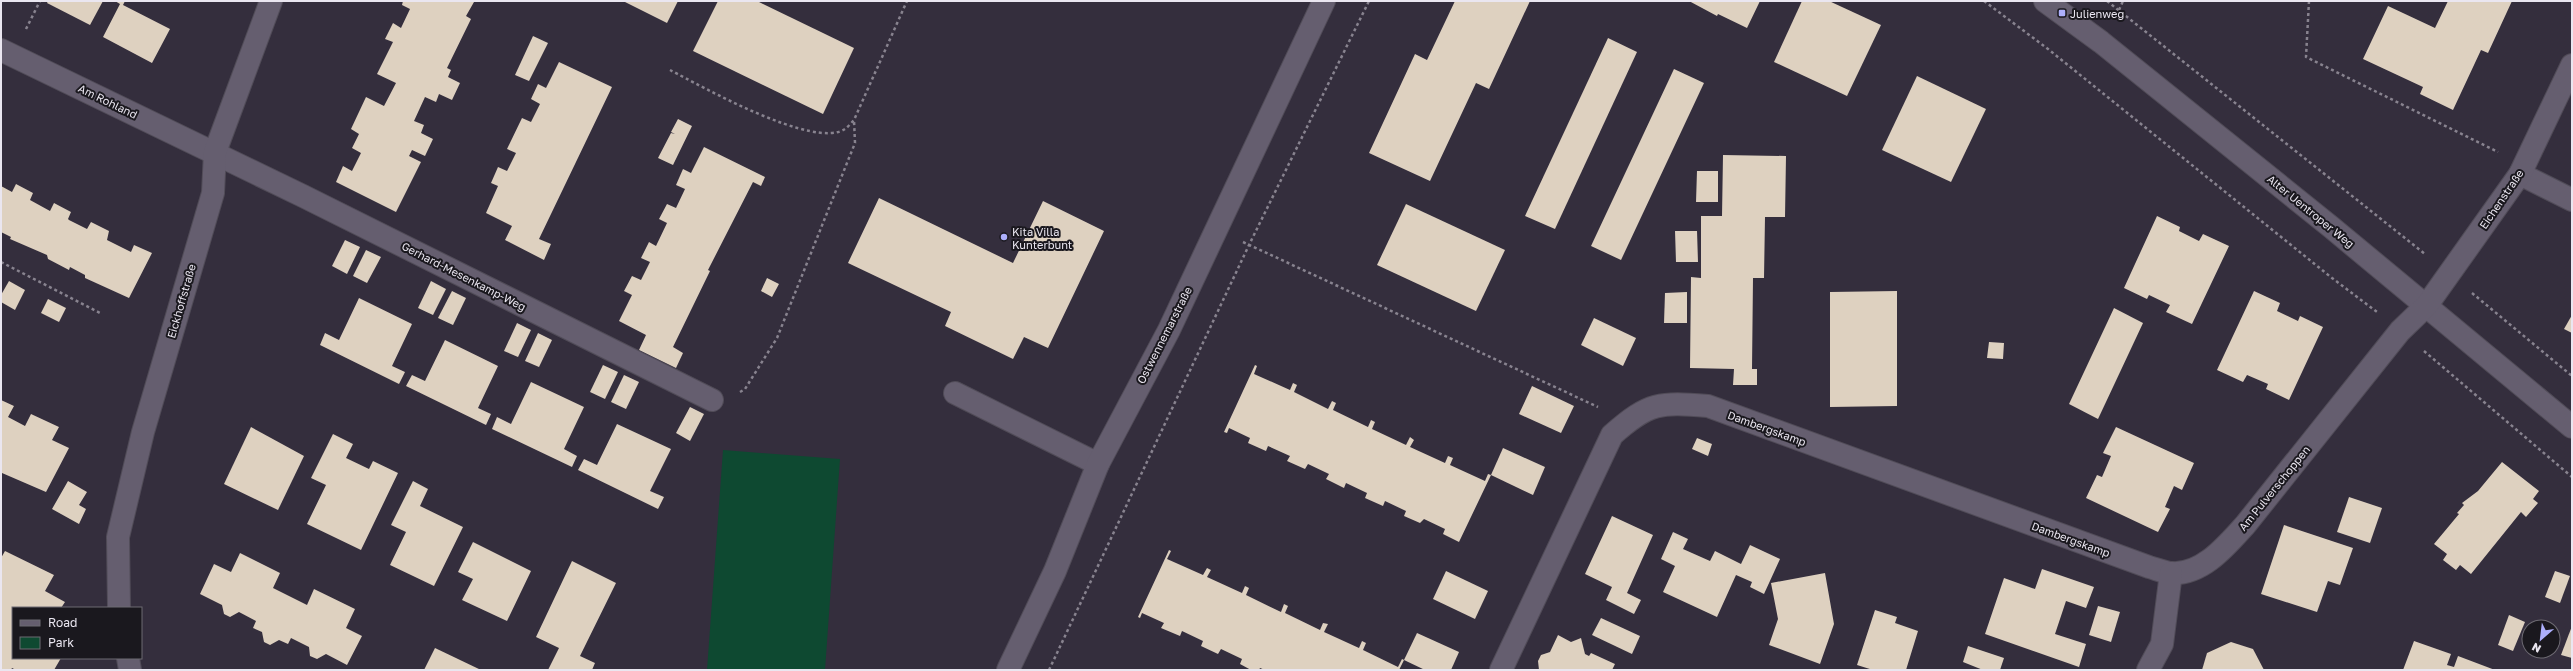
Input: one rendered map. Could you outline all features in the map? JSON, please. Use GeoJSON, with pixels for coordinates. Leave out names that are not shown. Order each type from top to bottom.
{"type":"FeatureCollection","features":[{"type":"Feature","properties":{"kind":"street","name":"Eickhoffstraße"},"geometry":{"type":"LineString","coordinates":[[119,607],[118,537],[143,432],[213,194],[215,152],[271,1]]}},
{"type":"Feature","properties":{"kind":"street","name":"Ostwennemarstraße"},"geometry":{"type":"LineString","coordinates":[[1008,670],[1055,571],[1098,464],[1169,330],[1324,1]]}},
{"type":"Feature","properties":{"kind":"street","name":"Alter Uentroper Weg"},"geometry":{"type":"LineString","coordinates":[[2045,1],[2101,42],[2427,305],[2572,427]]}},
{"type":"Feature","properties":{"kind":"street","name":"Am Rohland"},"geometry":{"type":"LineString","coordinates":[[1,50],[215,152]]}},
{"type":"Feature","properties":{"kind":"street","name":"Eichenstraße"},"geometry":{"type":"LineString","coordinates":[[2427,305],[2522,170],[2572,65]]}},
{"type":"Feature","properties":{"kind":"street","name":"Gerhard-Mesenkamp-Weg"},"geometry":{"type":"LineString","coordinates":[[215,152],[712,400]]}},
{"type":"Feature","properties":{"kind":"street"},"geometry":{"type":"LineString","coordinates":[[2522,170],[2572,200]]}},
{"type":"Feature","properties":{"kind":"street","name":"Am Pulverschoppen"},"geometry":{"type":"LineString","coordinates":[[2171,573],[2193,570],[2218,554],[2241,529],[2400,331],[2427,305]]}},
{"type":"Feature","properties":{"kind":"street"},"geometry":{"type":"LineString","coordinates":[[955,393],[1098,464]]}},
{"type":"Feature","properties":{"kind":"street","name":"Dambergskamp"},"geometry":{"type":"LineString","coordinates":[[1501,670],[1612,435],[1628,421],[1651,406],[1675,404],[1708,406],[2086,545],[2171,573]]}},
{"type":"Feature","properties":{"kind":"street"},"geometry":{"type":"LineString","coordinates":[[2148,670],[2162,644],[2171,573]]}},
{"type":"Feature","properties":{"kind":"street"},"geometry":{"type":"LineString","coordinates":[[128,659],[130,670]]}},
{"type":"Feature","properties":{"kind":"path"},"geometry":{"type":"LineString","coordinates":[[670,70],[752,112],[802,129],[821,133],[845,130],[854,120],[907,1]]}},
{"type":"Feature","properties":{"kind":"path"},"geometry":{"type":"LineString","coordinates":[[1049,670],[1249,245],[1369,1]]}},
{"type":"Feature","properties":{"kind":"path"},"geometry":{"type":"LineString","coordinates":[[1984,1],[2048,49],[2400,331],[2572,477]]}},
{"type":"Feature","properties":{"kind":"path"},"geometry":{"type":"LineString","coordinates":[[2107,1],[2449,273],[2572,376]]}},
{"type":"Feature","properties":{"kind":"path"},"geometry":{"type":"LineString","coordinates":[[2119,10],[2123,1]]}},
{"type":"Feature","properties":{"kind":"path"},"geometry":{"type":"LineString","coordinates":[[2309,1],[2306,57],[2522,170]]}},
{"type":"Feature","properties":{"kind":"path"},"geometry":{"type":"LineString","coordinates":[[712,400],[728,399],[745,389],[777,338],[855,143],[854,120]]}},
{"type":"Feature","properties":{"kind":"path"},"geometry":{"type":"LineString","coordinates":[[1215,230],[1628,421]]}},
{"type":"Feature","properties":{"kind":"path"},"geometry":{"type":"LineString","coordinates":[[1,262],[100,312]]}},
{"type":"Feature","properties":{"kind":"green space"},"geometry":{"type":"Polygon","coordinates":[[[723,450],[840,459],[825,670],[707,670],[723,450]]]}},
{"type":"Feature","properties":{"kind":"building"},"geometry":{"type":"Polygon","coordinates":[[[48,1],[103,1],[90,25],[47,3],[48,1]]]}},
{"type":"Feature","properties":{"kind":"building"},"geometry":{"type":"Polygon","coordinates":[[[115,1],[125,1],[123,5],[170,29],[152,63],[103,37],[120,4],[115,1]]]}},
{"type":"Feature","properties":{"kind":"building"},"geometry":{"type":"Polygon","coordinates":[[[403,1],[474,2],[466,16],[471,19],[447,68],[451,70],[448,77],[460,83],[452,100],[439,94],[436,102],[425,97],[414,121],[424,125],[421,133],[433,139],[425,156],[412,150],[409,156],[421,162],[396,212],[336,182],[343,166],[352,171],[361,153],[352,148],[359,134],[351,129],[366,97],[384,106],[396,83],[377,74],[393,42],[385,39],[393,23],[401,28],[410,9],[402,5],[403,1]]]}},
{"type":"Feature","properties":{"kind":"building"},"geometry":{"type":"Polygon","coordinates":[[[623,1],[678,1],[667,23],[623,1]]]}},
{"type":"Feature","properties":{"kind":"building"},"geometry":{"type":"Polygon","coordinates":[[[718,1],[757,1],[854,48],[823,114],[693,51],[718,1]]]}},
{"type":"Feature","properties":{"kind":"building"},"geometry":{"type":"Polygon","coordinates":[[[1455,1],[1530,1],[1489,89],[1476,83],[1430,181],[1369,153],[1415,54],[1427,60],[1455,1]]]}},
{"type":"Feature","properties":{"kind":"building"},"geometry":{"type":"Polygon","coordinates":[[[1689,1],[1760,1],[1747,28],[1718,14],[1717,16],[1689,1]]]}},
{"type":"Feature","properties":{"kind":"building"},"geometry":{"type":"Polygon","coordinates":[[[1802,1],[1829,1],[1881,25],[1847,96],[1774,62],[1802,1]]]}},
{"type":"Feature","properties":{"kind":"building"},"geometry":{"type":"Polygon","coordinates":[[[2448,1],[2512,1],[2488,53],[2481,50],[2453,110],[2420,94],[2423,87],[2363,59],[2388,6],[2435,28],[2448,1]]]}},
{"type":"Feature","properties":{"kind":"building"},"geometry":{"type":"Polygon","coordinates":[[[533,36],[548,43],[529,81],[515,75],[533,36]]]}},
{"type":"Feature","properties":{"kind":"building"},"geometry":{"type":"Polygon","coordinates":[[[1608,38],[1637,52],[1555,229],[1525,216],[1608,38]]]}},
{"type":"Feature","properties":{"kind":"building"},"geometry":{"type":"Polygon","coordinates":[[[559,62],[612,87],[539,239],[551,244],[544,260],[505,240],[512,226],[486,213],[498,186],[491,183],[498,167],[507,171],[516,153],[507,149],[522,118],[531,122],[540,104],[531,99],[538,84],[546,88],[559,62]]]}},
{"type":"Feature","properties":{"kind":"building"},"geometry":{"type":"Polygon","coordinates":[[[1674,69],[1704,83],[1621,260],[1591,246],[1674,69]]]}},
{"type":"Feature","properties":{"kind":"building"},"geometry":{"type":"Polygon","coordinates":[[[1917,76],[1986,109],[1951,182],[1882,150],[1917,76]]]}},
{"type":"Feature","properties":{"kind":"building"},"geometry":{"type":"Polygon","coordinates":[[[678,119],[692,126],[673,165],[658,158],[671,133],[675,134],[671,132],[678,119]]]}},
{"type":"Feature","properties":{"kind":"building"},"geometry":{"type":"Polygon","coordinates":[[[704,147],[765,177],[761,186],[753,182],[708,270],[710,271],[673,347],[683,353],[676,368],[639,350],[646,335],[619,321],[632,295],[624,291],[632,276],[641,280],[650,262],[641,258],[649,242],[656,246],[667,223],[659,219],[667,204],[676,208],[685,189],[676,185],[683,169],[691,173],[704,147]]]}},
{"type":"Feature","properties":{"kind":"building"},"geometry":{"type":"Polygon","coordinates":[[[1723,155],[1786,156],[1785,217],[1765,217],[1764,278],[1753,278],[1752,369],[1757,369],[1757,385],[1733,385],[1734,369],[1690,368],[1691,277],[1701,278],[1701,216],[1722,216],[1723,155]]]}},
{"type":"Feature","properties":{"kind":"building"},"geometry":{"type":"Polygon","coordinates":[[[1697,171],[1718,171],[1718,202],[1696,202],[1697,171]]]}},
{"type":"Feature","properties":{"kind":"building"},"geometry":{"type":"Polygon","coordinates":[[[16,184],[33,193],[30,200],[50,211],[54,203],[71,212],[68,219],[69,220],[87,229],[91,222],[109,231],[107,240],[131,252],[134,245],[152,253],[129,298],[85,278],[85,275],[70,267],[69,270],[48,259],[47,255],[10,239],[11,237],[1,232],[1,186],[12,192],[16,184]]]}},
{"type":"Feature","properties":{"kind":"building"},"geometry":{"type":"Polygon","coordinates":[[[879,198],[1013,263],[1043,201],[1104,231],[1048,348],[1024,337],[1013,359],[945,326],[951,312],[848,263],[879,198]]]}},
{"type":"Feature","properties":{"kind":"building"},"geometry":{"type":"Polygon","coordinates":[[[1406,204],[1505,250],[1476,311],[1377,265],[1406,204]]]}},
{"type":"Feature","properties":{"kind":"building"},"geometry":{"type":"Polygon","coordinates":[[[2157,216],[2180,227],[2179,231],[2199,241],[2203,234],[2229,246],[2192,324],[2166,312],[2170,305],[2149,295],[2147,299],[2124,288],[2157,216]]]}},
{"type":"Feature","properties":{"kind":"building"},"geometry":{"type":"Polygon","coordinates":[[[1675,231],[1697,231],[1698,262],[1676,262],[1675,231]]]}},
{"type":"Feature","properties":{"kind":"building"},"geometry":{"type":"Polygon","coordinates":[[[345,240],[360,247],[347,274],[332,266],[345,240]]]}},
{"type":"Feature","properties":{"kind":"building"},"geometry":{"type":"Polygon","coordinates":[[[366,250],[381,257],[367,283],[353,276],[366,250]]]}},
{"type":"Feature","properties":{"kind":"building"},"geometry":{"type":"Polygon","coordinates":[[[767,278],[779,284],[772,297],[761,291],[767,278]]]}},
{"type":"Feature","properties":{"kind":"building"},"geometry":{"type":"Polygon","coordinates":[[[9,281],[25,290],[15,310],[1,302],[1,295],[9,281]]]}},
{"type":"Feature","properties":{"kind":"building"},"geometry":{"type":"Polygon","coordinates":[[[431,281],[446,289],[433,315],[418,308],[431,281]]]}},
{"type":"Feature","properties":{"kind":"building"},"geometry":{"type":"Polygon","coordinates":[[[452,291],[466,298],[453,325],[438,318],[452,291]]]}},
{"type":"Feature","properties":{"kind":"building"},"geometry":{"type":"Polygon","coordinates":[[[1897,291],[1897,406],[1830,407],[1830,292],[1897,291]]]}},
{"type":"Feature","properties":{"kind":"building"},"geometry":{"type":"Polygon","coordinates":[[[2254,291],[2280,303],[2277,311],[2298,321],[2300,316],[2323,327],[2289,400],[2266,389],[2268,384],[2247,375],[2243,382],[2217,370],[2254,291]]]}},
{"type":"Feature","properties":{"kind":"building"},"geometry":{"type":"Polygon","coordinates":[[[1687,292],[1687,323],[1664,323],[1665,293],[1687,292]]]}},
{"type":"Feature","properties":{"kind":"building"},"geometry":{"type":"Polygon","coordinates":[[[359,298],[412,324],[392,366],[405,372],[399,384],[320,345],[325,333],[339,340],[359,298]]]}},
{"type":"Feature","properties":{"kind":"building"},"geometry":{"type":"Polygon","coordinates":[[[48,299],[66,308],[59,322],[41,313],[48,299]]]}},
{"type":"Feature","properties":{"kind":"building"},"geometry":{"type":"Polygon","coordinates":[[[2114,308],[2143,323],[2098,419],[2069,404],[2114,308]]]}},
{"type":"Feature","properties":{"kind":"building"},"geometry":{"type":"Polygon","coordinates":[[[2572,315],[2572,333],[2564,329],[2572,315]]]}},
{"type":"Feature","properties":{"kind":"building"},"geometry":{"type":"Polygon","coordinates":[[[1594,318],[1636,338],[1623,366],[1581,345],[1594,318]]]}},
{"type":"Feature","properties":{"kind":"building"},"geometry":{"type":"Polygon","coordinates":[[[517,323],[531,330],[518,357],[504,351],[517,323]]]}},
{"type":"Feature","properties":{"kind":"building"},"geometry":{"type":"Polygon","coordinates":[[[538,333],[552,340],[539,367],[525,361],[538,333]]]}},
{"type":"Feature","properties":{"kind":"building"},"geometry":{"type":"Polygon","coordinates":[[[445,340],[498,366],[478,408],[491,414],[486,425],[406,386],[412,375],[425,381],[445,340]]]}},
{"type":"Feature","properties":{"kind":"building"},"geometry":{"type":"Polygon","coordinates":[[[1989,342],[2004,343],[2003,359],[1987,358],[1989,342]]]}},
{"type":"Feature","properties":{"kind":"building"},"geometry":{"type":"Polygon","coordinates":[[[603,365],[618,372],[605,399],[590,392],[603,365]]]}},
{"type":"Feature","properties":{"kind":"building"},"geometry":{"type":"Polygon","coordinates":[[[1255,365],[1257,366],[1254,374],[1290,390],[1293,383],[1297,385],[1294,392],[1328,409],[1332,401],[1336,403],[1333,410],[1368,427],[1371,420],[1375,422],[1372,429],[1406,445],[1410,437],[1414,440],[1410,447],[1445,463],[1448,456],[1453,458],[1450,465],[1485,481],[1488,474],[1491,475],[1459,542],[1443,534],[1445,529],[1424,519],[1420,523],[1404,516],[1406,511],[1385,501],[1383,506],[1365,498],[1367,493],[1346,483],[1344,488],[1326,479],[1329,474],[1308,464],[1305,469],[1287,461],[1290,456],[1268,446],[1266,451],[1248,443],[1250,438],[1229,428],[1227,433],[1224,432],[1255,365]]]}},
{"type":"Feature","properties":{"kind":"building"},"geometry":{"type":"Polygon","coordinates":[[[624,375],[639,382],[626,409],[611,402],[624,375]]]}},
{"type":"Feature","properties":{"kind":"building"},"geometry":{"type":"Polygon","coordinates":[[[531,382],[584,407],[564,449],[577,456],[572,467],[492,429],[497,417],[511,424],[531,382]]]}},
{"type":"Feature","properties":{"kind":"building"},"geometry":{"type":"Polygon","coordinates":[[[1532,386],[1574,406],[1561,433],[1519,414],[1532,386]]]}},
{"type":"Feature","properties":{"kind":"building"},"geometry":{"type":"Polygon","coordinates":[[[1,400],[14,406],[8,417],[25,426],[31,414],[59,427],[52,440],[69,448],[46,492],[2,473],[1,400]]]}},
{"type":"Feature","properties":{"kind":"building"},"geometry":{"type":"Polygon","coordinates":[[[690,407],[704,414],[690,441],[676,433],[690,407]]]}},
{"type":"Feature","properties":{"kind":"building"},"geometry":{"type":"Polygon","coordinates":[[[617,424],[671,449],[650,491],[664,497],[658,509],[578,470],[584,459],[597,465],[617,424]]]}},
{"type":"Feature","properties":{"kind":"building"},"geometry":{"type":"Polygon","coordinates":[[[251,427],[304,456],[278,510],[224,484],[251,427]]]}},
{"type":"Feature","properties":{"kind":"building"},"geometry":{"type":"Polygon","coordinates":[[[2116,427],[2194,463],[2182,490],[2174,486],[2165,507],[2170,509],[2158,532],[2086,498],[2097,475],[2102,477],[2111,456],[2103,453],[2116,427]]]}},
{"type":"Feature","properties":{"kind":"building"},"geometry":{"type":"Polygon","coordinates":[[[333,434],[353,444],[346,458],[369,469],[373,461],[398,473],[361,550],[307,524],[326,485],[311,478],[333,434]]]}},
{"type":"Feature","properties":{"kind":"building"},"geometry":{"type":"Polygon","coordinates":[[[1697,438],[1712,444],[1708,456],[1692,449],[1697,438]]]}},
{"type":"Feature","properties":{"kind":"building"},"geometry":{"type":"Polygon","coordinates":[[[1503,448],[1545,467],[1533,495],[1491,475],[1503,448]]]}},
{"type":"Feature","properties":{"kind":"building"},"geometry":{"type":"Polygon","coordinates":[[[2502,462],[2539,491],[2533,499],[2538,503],[2526,517],[2521,512],[2471,574],[2460,565],[2456,570],[2443,560],[2447,554],[2434,544],[2459,514],[2457,513],[2464,505],[2462,503],[2478,491],[2502,462]]]}},
{"type":"Feature","properties":{"kind":"building"},"geometry":{"type":"Polygon","coordinates":[[[68,481],[87,492],[79,505],[86,509],[79,524],[52,509],[68,481]]]}},
{"type":"Feature","properties":{"kind":"building"},"geometry":{"type":"Polygon","coordinates":[[[413,481],[428,489],[420,506],[463,527],[434,586],[390,565],[406,532],[391,525],[413,481]]]}},
{"type":"Feature","properties":{"kind":"building"},"geometry":{"type":"Polygon","coordinates":[[[2349,497],[2382,508],[2370,543],[2337,532],[2349,497]]]}},
{"type":"Feature","properties":{"kind":"building"},"geometry":{"type":"Polygon","coordinates":[[[1612,516],[1653,535],[1627,593],[1641,600],[1634,614],[1606,600],[1612,587],[1585,574],[1612,516]]]}},
{"type":"Feature","properties":{"kind":"building"},"geometry":{"type":"Polygon","coordinates":[[[2284,525],[2353,548],[2340,585],[2328,581],[2317,612],[2261,594],[2284,525]]]}},
{"type":"Feature","properties":{"kind":"building"},"geometry":{"type":"Polygon","coordinates":[[[1673,532],[1688,539],[1683,549],[1710,561],[1715,551],[1741,564],[1750,545],[1780,559],[1764,594],[1750,587],[1752,582],[1736,575],[1717,617],[1663,592],[1675,566],[1661,559],[1673,532]]]}},
{"type":"Feature","properties":{"kind":"building"},"geometry":{"type":"Polygon","coordinates":[[[473,542],[531,571],[507,621],[462,600],[473,579],[458,572],[473,542]]]}},
{"type":"Feature","properties":{"kind":"building"},"geometry":{"type":"Polygon","coordinates":[[[1169,550],[1171,551],[1167,559],[1203,575],[1207,568],[1211,570],[1207,577],[1242,593],[1245,586],[1249,588],[1246,595],[1281,612],[1284,604],[1288,606],[1285,613],[1320,630],[1323,623],[1328,624],[1324,632],[1359,648],[1362,641],[1366,643],[1363,650],[1398,667],[1402,659],[1404,660],[1399,670],[1265,670],[1260,668],[1259,670],[1251,670],[1240,664],[1242,659],[1221,649],[1218,654],[1201,646],[1203,641],[1182,631],[1180,636],[1161,628],[1164,623],[1142,613],[1140,618],[1138,617],[1169,550]]]}},
{"type":"Feature","properties":{"kind":"building"},"geometry":{"type":"Polygon","coordinates":[[[5,551],[54,575],[45,591],[65,602],[62,607],[12,607],[12,659],[60,659],[54,670],[16,670],[12,668],[11,670],[1,670],[1,558],[5,551]]]}},
{"type":"Feature","properties":{"kind":"building"},"geometry":{"type":"Polygon","coordinates":[[[240,553],[280,573],[273,588],[307,605],[314,589],[355,609],[346,628],[362,636],[347,665],[326,654],[317,659],[310,656],[309,647],[291,638],[288,644],[279,640],[270,645],[264,642],[262,632],[253,628],[256,621],[239,612],[230,617],[224,614],[222,605],[200,594],[214,564],[231,572],[240,553]]]}},
{"type":"Feature","properties":{"kind":"building"},"geometry":{"type":"Polygon","coordinates":[[[572,561],[616,583],[580,656],[595,663],[592,670],[548,670],[559,648],[536,637],[572,561]]]}},
{"type":"Feature","properties":{"kind":"building"},"geometry":{"type":"Polygon","coordinates":[[[2042,569],[2094,587],[2086,608],[2066,601],[2055,634],[2086,644],[2079,667],[1985,634],[2004,578],[2035,589],[2042,569]]]}},
{"type":"Feature","properties":{"kind":"building"},"geometry":{"type":"Polygon","coordinates":[[[1446,571],[1488,591],[1475,619],[1433,599],[1446,571]]]}},
{"type":"Feature","properties":{"kind":"building"},"geometry":{"type":"Polygon","coordinates":[[[2555,571],[2570,576],[2560,603],[2545,597],[2555,571]]]}},
{"type":"Feature","properties":{"kind":"building"},"geometry":{"type":"Polygon","coordinates":[[[1825,573],[1834,624],[1820,664],[1769,645],[1778,619],[1771,583],[1825,573]]]}},
{"type":"Feature","properties":{"kind":"building"},"geometry":{"type":"Polygon","coordinates":[[[2098,606],[2120,612],[2111,642],[2089,635],[2098,606]]]}},
{"type":"Feature","properties":{"kind":"building"},"geometry":{"type":"Polygon","coordinates":[[[1875,610],[1897,617],[1895,623],[1918,631],[1906,670],[1873,670],[1857,665],[1875,610]]]}},
{"type":"Feature","properties":{"kind":"building"},"geometry":{"type":"Polygon","coordinates":[[[2509,615],[2521,620],[2521,632],[2513,651],[2498,645],[2509,615]]]}},
{"type":"Feature","properties":{"kind":"building"},"geometry":{"type":"Polygon","coordinates":[[[1601,618],[1640,636],[1632,654],[1592,635],[1601,618]]]}},
{"type":"Feature","properties":{"kind":"building"},"geometry":{"type":"Polygon","coordinates":[[[2572,626],[2572,658],[2561,655],[2572,626]]]}},
{"type":"Feature","properties":{"kind":"building"},"geometry":{"type":"Polygon","coordinates":[[[1417,633],[1459,652],[1451,670],[1425,670],[1404,660],[1417,633]]]}},
{"type":"Feature","properties":{"kind":"building"},"geometry":{"type":"Polygon","coordinates":[[[1558,635],[1571,642],[1581,638],[1585,654],[1589,656],[1591,653],[1615,664],[1612,670],[1539,670],[1538,661],[1541,655],[1550,652],[1558,635]]]}},
{"type":"Feature","properties":{"kind":"building"},"geometry":{"type":"Polygon","coordinates":[[[2414,641],[2451,654],[2447,665],[2454,667],[2458,656],[2495,670],[2403,670],[2414,641]]]}},
{"type":"Feature","properties":{"kind":"building"},"geometry":{"type":"Polygon","coordinates":[[[2231,642],[2253,649],[2264,670],[2202,670],[2207,653],[2231,642]]]}},
{"type":"Feature","properties":{"kind":"building"},"geometry":{"type":"Polygon","coordinates":[[[1968,646],[2004,658],[2000,670],[1983,670],[1963,662],[1968,646]]]}},
{"type":"Feature","properties":{"kind":"building"},"geometry":{"type":"Polygon","coordinates":[[[435,648],[481,670],[424,670],[435,648]]]}},
{"type":"Feature","properties":{"kind":"place","name":"Julienweg"},"geometry":{"type":"Point","coordinates":[2062,13]}},
{"type":"Feature","properties":{"kind":"place","name":"Kita Villa Kunterbunt"},"geometry":{"type":"Point","coordinates":[1004,237]}}]}
